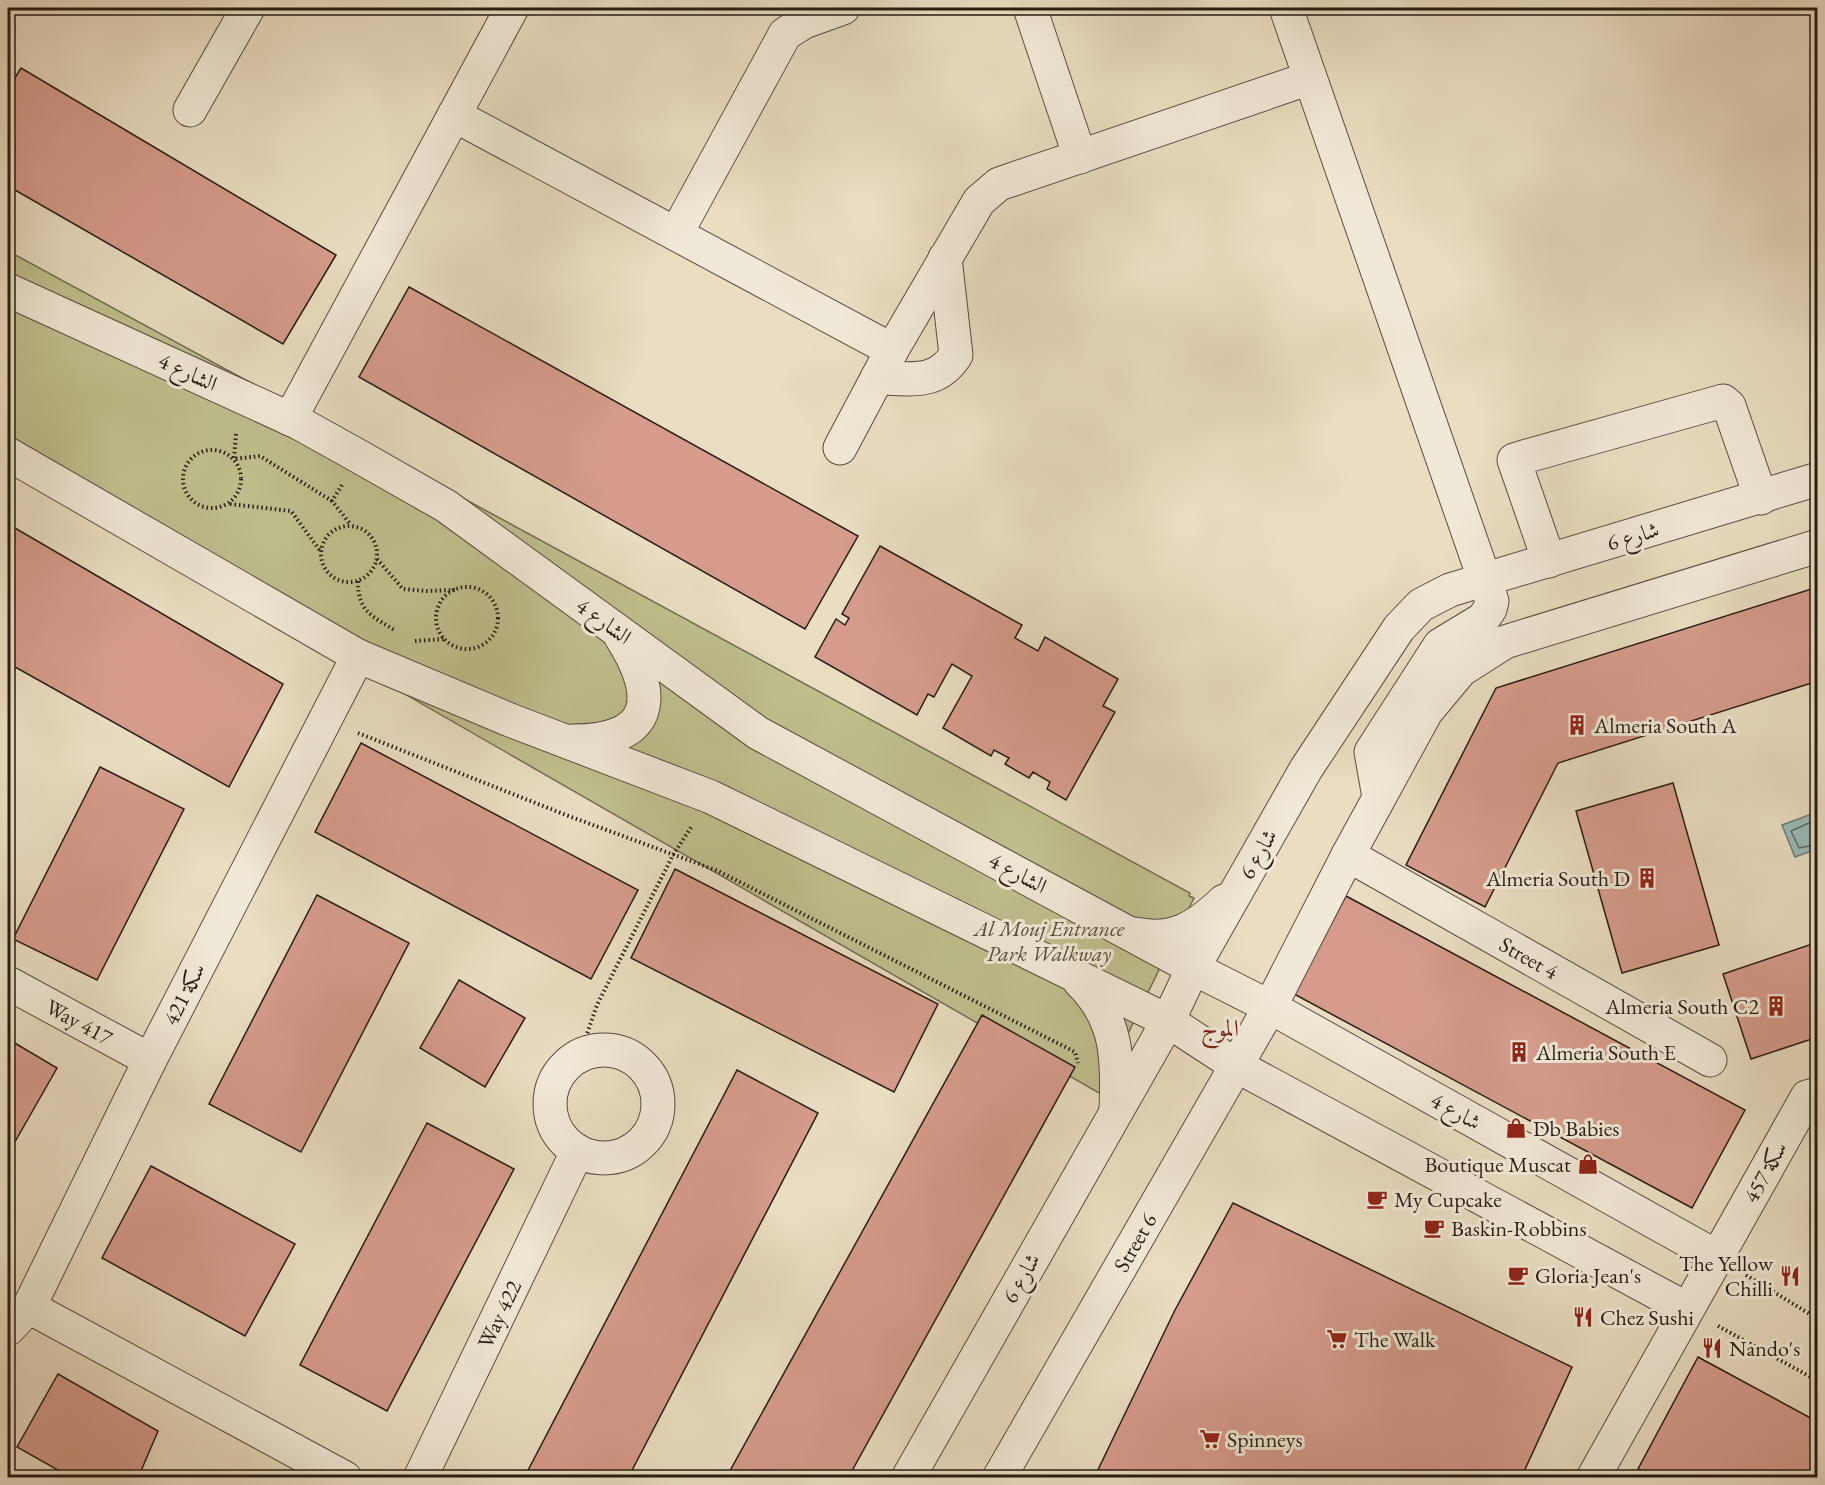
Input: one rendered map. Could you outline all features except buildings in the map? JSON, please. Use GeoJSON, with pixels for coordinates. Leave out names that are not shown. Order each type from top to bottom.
{"type":"FeatureCollection","features":[{"type":"Feature","properties":{"kind":"street"},"geometry":{"type":"LineString","coordinates":[[190,110],[247,8]]}},
{"type":"Feature","properties":{"kind":"street"},"geometry":{"type":"LineString","coordinates":[[290,419],[512,8]]}},
{"type":"Feature","properties":{"kind":"street"},"geometry":{"type":"LineString","coordinates":[[676,234],[784,34],[804,22],[843,8]]}},
{"type":"Feature","properties":{"kind":"street"},"geometry":{"type":"LineString","coordinates":[[1030,8],[1080,157]]}},
{"type":"Feature","properties":{"kind":"street"},"geometry":{"type":"LineString","coordinates":[[1286,8],[1491,592],[1490,609],[1483,619],[1440,645],[1371,752],[1380,797]]}},
{"type":"Feature","properties":{"kind":"street"},"geometry":{"type":"LineString","coordinates":[[840,448],[892,350],[979,201],[999,184],[1310,78]]}},
{"type":"Feature","properties":{"kind":"street"},"geometry":{"type":"LineString","coordinates":[[454,115],[892,350]]}},
{"type":"Feature","properties":{"kind":"street"},"geometry":{"type":"LineString","coordinates":[[877,378],[934,378],[947,368],[956,355],[945,258]]}},
{"type":"Feature","properties":{"kind":"street","name":"الشارع 4"},"geometry":{"type":"LineString","coordinates":[[15,298],[290,419],[360,457],[446,506],[758,732],[1193,968]]}},
{"type":"Feature","properties":{"kind":"street"},"geometry":{"type":"LineString","coordinates":[[1549,561],[1514,460],[1723,401],[1729,406],[1761,498]]}},
{"type":"Feature","properties":{"kind":"street"},"geometry":{"type":"LineString","coordinates":[[8,454],[358,656],[565,741],[711,797],[1168,1022],[1237,1066],[1687,1309]]}},
{"type":"Feature","properties":{"kind":"street","name":"شارع 6"},"geometry":{"type":"LineString","coordinates":[[908,1478],[1168,1022],[1193,968],[1306,769],[1399,628],[1421,605],[1450,590],[1818,479]]}},
{"type":"Feature","properties":{"kind":"street"},"geometry":{"type":"LineString","coordinates":[[1270,1007],[1348,855],[1426,712],[1461,670],[1505,642],[1818,546]]}},
{"type":"Feature","properties":{"kind":"street"},"geometry":{"type":"LineString","coordinates":[[565,741],[600,741],[618,736],[633,728],[641,711],[646,692],[642,677],[633,656],[616,629]]}},
{"type":"Feature","properties":{"kind":"street","name":"سكة 421"},"geometry":{"type":"LineString","coordinates":[[18,1318],[358,656]]}},
{"type":"Feature","properties":{"kind":"street","name":"Street 4"},"geometry":{"type":"LineString","coordinates":[[1348,855],[1710,1060]]}},
{"type":"Feature","properties":{"kind":"street"},"geometry":{"type":"LineString","coordinates":[[1131,934],[1166,937],[1191,927],[1206,918],[1240,885]]}},
{"type":"Feature","properties":{"kind":"street","name":"شارع 4"},"geometry":{"type":"LineString","coordinates":[[1193,968],[1270,1007],[1717,1257]]}},
{"type":"Feature","properties":{"kind":"street"},"geometry":{"type":"LineString","coordinates":[[1075,976],[1096,997],[1111,1026],[1117,1069],[1115,1113]]}},
{"type":"Feature","properties":{"kind":"street","name":"Way 417"},"geometry":{"type":"LineString","coordinates":[[8,983],[150,1060]]}},
{"type":"Feature","properties":{"kind":"street","name":"Street 6"},"geometry":{"type":"LineString","coordinates":[[999,1478],[1270,1007]]}},
{"type":"Feature","properties":{"kind":"street"},"geometry":{"type":"LineString","coordinates":[[608,1049],[625,1053],[640,1063],[650,1076],[657,1093],[657,1110],[653,1127],[643,1142],[629,1152],[612,1158],[594,1158],[577,1152],[563,1140],[553,1125],[549,1107],[551,1088],[560,1072],[573,1059],[589,1051],[608,1049]]}},
{"type":"Feature","properties":{"kind":"street","name":"سكة 457"},"geometry":{"type":"LineString","coordinates":[[1593,1478],[1807,1097],[1818,1094]]}},
{"type":"Feature","properties":{"kind":"street","name":"Way 422"},"geometry":{"type":"LineString","coordinates":[[420,1478],[577,1152]]}},
{"type":"Feature","properties":{"kind":"street"},"geometry":{"type":"LineString","coordinates":[[18,1318],[345,1478]]}},
{"type":"Feature","properties":{"kind":"path"},"geometry":{"type":"LineString","coordinates":[[229,504],[236,497],[242,478],[234,459],[226,453],[207,450],[191,458],[183,476],[187,495],[201,507],[210,509],[229,504],[291,511],[321,552],[326,570],[332,576],[349,583],[358,581],[370,573],[377,560]]}},
{"type":"Feature","properties":{"kind":"path"},"geometry":{"type":"LineString","coordinates":[[234,459],[260,456],[332,501],[351,526]]}},
{"type":"Feature","properties":{"kind":"path"},"geometry":{"type":"LineString","coordinates":[[332,501],[360,457]]}},
{"type":"Feature","properties":{"kind":"path"},"geometry":{"type":"LineString","coordinates":[[321,552],[328,536],[343,526],[361,528],[374,541],[377,560],[403,589],[426,591],[476,589],[485,594],[492,601],[498,622],[489,640],[480,646],[460,648],[445,639],[436,622],[437,612],[447,595],[455,590]]}},
{"type":"Feature","properties":{"kind":"path"},"geometry":{"type":"LineString","coordinates":[[358,581],[358,597],[362,608],[403,636]]}},
{"type":"Feature","properties":{"kind":"path"},"geometry":{"type":"LineString","coordinates":[[411,641],[445,639]]}},
{"type":"Feature","properties":{"kind":"path"},"geometry":{"type":"LineString","coordinates":[[324,719],[718,872],[1075,1052],[1081,1071],[1117,1069]]}},
{"type":"Feature","properties":{"kind":"path"},"geometry":{"type":"LineString","coordinates":[[589,1051],[587,1034],[597,1005],[673,855],[711,797]]}},
{"type":"Feature","properties":{"kind":"path"},"geometry":{"type":"LineString","coordinates":[[1717,1257],[1818,1319]]}},
{"type":"Feature","properties":{"kind":"path"},"geometry":{"type":"LineString","coordinates":[[1687,1309],[1818,1381]]}},
{"type":"Feature","properties":{"kind":"green space","name":"Al Mouj Entrance Park Walkway"},"geometry":{"type":"Polygon","coordinates":[[[8,251],[1190,893],[1189,896],[1194,898],[1099,1093],[8,466],[8,251]]]}},
{"type":"Feature","properties":{"kind":"water"},"geometry":{"type":"Polygon","coordinates":[[[1817,812],[1817,849],[1795,857],[1782,825],[1817,812]]]}},
{"type":"Feature","properties":{"kind":"place","name":"Almeria South A"},"geometry":{"type":"Point","coordinates":[1577,725]}},
{"type":"Feature","properties":{"kind":"place","name":"Almeria South D"},"geometry":{"type":"Point","coordinates":[1647,878]}},
{"type":"Feature","properties":{"kind":"place","name":"Almeria South C2"},"geometry":{"type":"Point","coordinates":[1776,1006]}},
{"type":"Feature","properties":{"kind":"place","name":"Almeria South E"},"geometry":{"type":"Point","coordinates":[1519,1052]}},
{"type":"Feature","properties":{"kind":"place","name":"Db Babies"},"geometry":{"type":"Point","coordinates":[1516,1128]}},
{"type":"Feature","properties":{"kind":"place","name":"Boutique Muscat"},"geometry":{"type":"Point","coordinates":[1588,1164]}},
{"type":"Feature","properties":{"kind":"place","name":"My Cupcake"},"geometry":{"type":"Point","coordinates":[1377,1199]}},
{"type":"Feature","properties":{"kind":"place","name":"Baskin-Robbins"},"geometry":{"type":"Point","coordinates":[1434,1228]}},
{"type":"Feature","properties":{"kind":"place","name":"Gloria Jean's"},"geometry":{"type":"Point","coordinates":[1518,1275]}},
{"type":"Feature","properties":{"kind":"place","name":"The Yellow Chilli"},"geometry":{"type":"Point","coordinates":[1790,1276]}},
{"type":"Feature","properties":{"kind":"place","name":"Chez Sushi"},"geometry":{"type":"Point","coordinates":[1583,1317]}},
{"type":"Feature","properties":{"kind":"place","name":"The Walk"},"geometry":{"type":"Point","coordinates":[1337,1339]}},
{"type":"Feature","properties":{"kind":"place","name":"Nando's"},"geometry":{"type":"Point","coordinates":[1712,1348]}},
{"type":"Feature","properties":{"kind":"place","name":"Spinneys"},"geometry":{"type":"Point","coordinates":[1210,1439]}},
{"type":"Feature","properties":{"kind":"district","name":"الموج"},"geometry":{"type":"Point","coordinates":[1220,1027]}}]}
